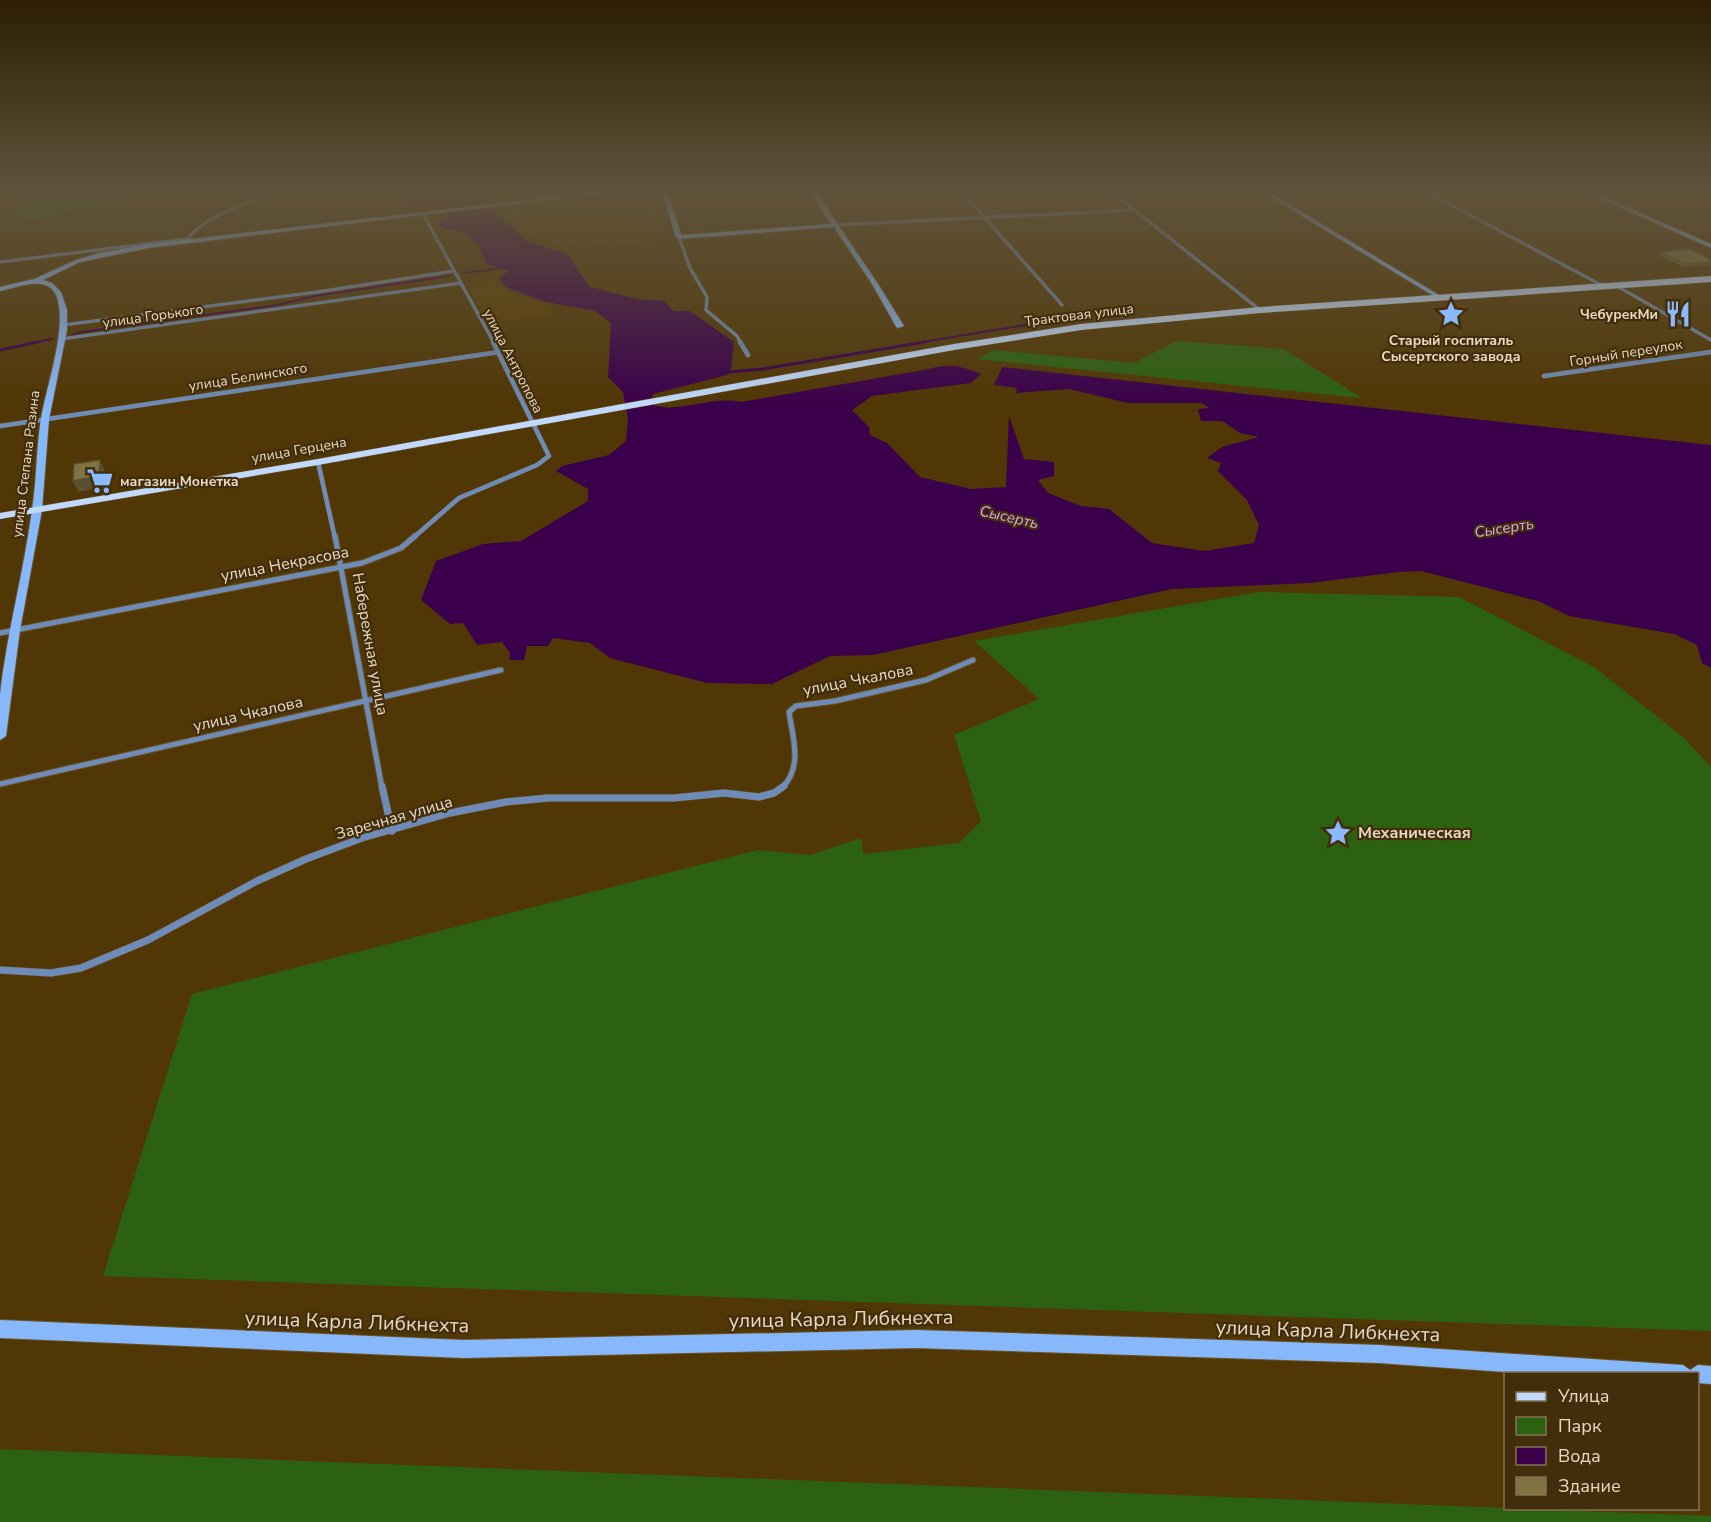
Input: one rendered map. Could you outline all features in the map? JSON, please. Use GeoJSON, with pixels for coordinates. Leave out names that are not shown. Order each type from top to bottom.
{"type":"FeatureCollection","features":[{"type":"Feature","properties":{"kind":"main road","name":"Трактовая улица"},"geometry":{"type":"LineString","coordinates":[[602,410],[954,347],[1081,327],[1260,310],[1711,279]]}},
{"type":"Feature","properties":{"kind":"main road","name":"улица Герцена"},"geometry":{"type":"LineString","coordinates":[[0,516],[318,462],[602,410]]}},
{"type":"Feature","properties":{"kind":"street"},"geometry":{"type":"LineString","coordinates":[[0,289],[36,281],[74,263]]}},
{"type":"Feature","properties":{"kind":"street","name":"улица Антропова"},"geometry":{"type":"LineString","coordinates":[[450,263],[499,352],[549,456]]}},
{"type":"Feature","properties":{"kind":"street"},"geometry":{"type":"LineString","coordinates":[[687,263],[697,284],[707,297],[706,309],[737,336],[748,355]]}},
{"type":"Feature","properties":{"kind":"street"},"geometry":{"type":"LineString","coordinates":[[860,263],[900,326]]}},
{"type":"Feature","properties":{"kind":"street"},"geometry":{"type":"LineString","coordinates":[[1024,263],[1062,306]]}},
{"type":"Feature","properties":{"kind":"street"},"geometry":{"type":"LineString","coordinates":[[1201,263],[1260,310]]}},
{"type":"Feature","properties":{"kind":"street"},"geometry":{"type":"LineString","coordinates":[[1383,263],[1439,297]]}},
{"type":"Feature","properties":{"kind":"street"},"geometry":{"type":"LineString","coordinates":[[1561,263],[1604,286]]}},
{"type":"Feature","properties":{"kind":"street","name":"улица Горького"},"geometry":{"type":"LineString","coordinates":[[63,325],[317,292],[454,271]]}},
{"type":"Feature","properties":{"kind":"street","name":"улица Степана Разина"},"geometry":{"type":"LineString","coordinates":[[0,736],[15,630],[37,510],[45,419],[63,325],[63,310],[58,292],[50,284],[36,281]]}},
{"type":"Feature","properties":{"kind":"street","name":"улица Горького"},"geometry":{"type":"LineString","coordinates":[[61,339],[461,283]]}},
{"type":"Feature","properties":{"kind":"street"},"geometry":{"type":"LineString","coordinates":[[1615,285],[1711,340]]}},
{"type":"Feature","properties":{"kind":"street","name":"улица Белинского"},"geometry":{"type":"LineString","coordinates":[[0,426],[499,352]]}},
{"type":"Feature","properties":{"kind":"street","name":"Горный переулок"},"geometry":{"type":"LineString","coordinates":[[1544,376],[1656,358],[1711,352]]}},
{"type":"Feature","properties":{"kind":"street","name":"улица Некрасова"},"geometry":{"type":"LineString","coordinates":[[0,633],[362,563],[401,548],[459,498],[537,465],[549,456]]}},
{"type":"Feature","properties":{"kind":"street","name":"Набережная улица"},"geometry":{"type":"LineString","coordinates":[[318,462],[342,567],[386,810],[392,831]]}},
{"type":"Feature","properties":{"kind":"street","name":"улица Чкалова"},"geometry":{"type":"LineString","coordinates":[[797,754],[789,712],[796,706],[835,701],[926,680],[973,660]]}},
{"type":"Feature","properties":{"kind":"street","name":"улица Чкалова"},"geometry":{"type":"LineString","coordinates":[[0,784],[501,670]]}},
{"type":"Feature","properties":{"kind":"street","name":"Заречная улица"},"geometry":{"type":"LineString","coordinates":[[0,970],[28,973],[70,971],[122,953],[191,919],[238,890],[308,858],[447,815],[507,802],[577,796],[677,798],[724,794],[743,798],[763,796],[781,789],[792,772],[797,754]]}},
{"type":"Feature","properties":{"kind":"street","name":"улица Карла Либкнехта"},"geometry":{"type":"LineString","coordinates":[[0,1329],[464,1349],[928,1339],[1379,1354],[1653,1372]]}},
{"type":"Feature","properties":{"kind":"shaded area"},"geometry":{"type":"Polygon","coordinates":[[[491,280],[511,293],[551,306],[553,314],[487,323],[467,284],[491,280]]]}},
{"type":"Feature","properties":{"kind":"green space"},"geometry":{"type":"Polygon","coordinates":[[[1176,341],[1284,349],[1362,398],[977,359],[993,350],[1134,363],[1176,341]]]}},
{"type":"Feature","properties":{"kind":"green space"},"geometry":{"type":"Polygon","coordinates":[[[1259,592],[1459,597],[1594,667],[1683,737],[1711,767],[1711,1331],[103,1276],[192,994],[758,850],[810,855],[861,838],[863,854],[959,843],[981,821],[954,735],[1039,699],[974,641],[1259,592]]]}},
{"type":"Feature","properties":{"kind":"green space"},"geometry":{"type":"Polygon","coordinates":[[[0,1449],[1504,1508],[1504,1510],[1711,1516],[1711,1522],[0,1522],[0,1449]]]}},
{"type":"Feature","properties":{"kind":"water","name":"Сысерть"},"geometry":{"type":"Polygon","coordinates":[[[573,263],[590,287],[637,299],[664,301],[674,311],[690,311],[734,342],[731,369],[727,375],[653,394],[650,404],[660,407],[718,401],[741,402],[937,367],[961,367],[981,374],[971,383],[872,396],[852,410],[869,427],[870,435],[887,443],[920,477],[971,489],[1006,487],[1009,416],[1024,459],[1054,462],[1054,476],[1038,480],[1048,493],[1081,506],[1109,509],[1152,543],[1204,551],[1254,543],[1259,525],[1247,500],[1218,471],[1221,463],[1207,458],[1222,447],[1259,437],[1240,433],[1222,421],[1201,421],[1198,409],[1209,408],[1202,403],[1128,403],[1069,389],[1016,393],[1017,388],[994,385],[1002,367],[1711,445],[1711,668],[1702,663],[1697,645],[1674,634],[1569,616],[1538,601],[1421,571],[1310,583],[1172,589],[873,655],[830,656],[772,684],[707,683],[610,658],[590,643],[553,638],[548,646],[527,646],[524,660],[509,660],[510,653],[502,642],[477,645],[463,623],[450,624],[421,600],[436,561],[483,544],[521,541],[588,501],[588,489],[556,471],[562,466],[609,455],[626,441],[628,419],[623,392],[608,377],[611,323],[595,311],[542,301],[506,287],[499,278],[509,271],[487,264],[573,263]]]}},
{"type":"Feature","properties":{"kind":"building"},"geometry":{"type":"Polygon","coordinates":[[[100,460],[99,476],[73,481],[74,464],[100,460]]]}},
{"type":"Feature","properties":{"kind":"waterway"},"geometry":{"type":"LineString","coordinates":[[463,273],[505,268]]}},
{"type":"Feature","properties":{"kind":"waterway"},"geometry":{"type":"LineString","coordinates":[[70,336],[82,332],[277,305],[315,296],[450,276]]}},
{"type":"Feature","properties":{"kind":"waterway"},"geometry":{"type":"LineString","coordinates":[[916,343],[1081,316]]}},
{"type":"Feature","properties":{"kind":"waterway"},"geometry":{"type":"LineString","coordinates":[[31,343],[52,339]]}},
{"type":"Feature","properties":{"kind":"waterway"},"geometry":{"type":"LineString","coordinates":[[0,350],[38,342]]}},
{"type":"Feature","properties":{"kind":"waterway"},"geometry":{"type":"LineString","coordinates":[[729,372],[763,369],[925,342]]}},
{"type":"Feature","properties":{"kind":"place","name":"Старый госпиталь Сысертского завода"},"geometry":{"type":"Point","coordinates":[1451,314]}},
{"type":"Feature","properties":{"kind":"place","name":"ЧебурекМи"},"geometry":{"type":"Point","coordinates":[1678,314]}},
{"type":"Feature","properties":{"kind":"place","name":"магазин Монетка"},"geometry":{"type":"Point","coordinates":[100,481]}},
{"type":"Feature","properties":{"kind":"place","name":"Механическая"},"geometry":{"type":"Point","coordinates":[1338,833]}}]}
